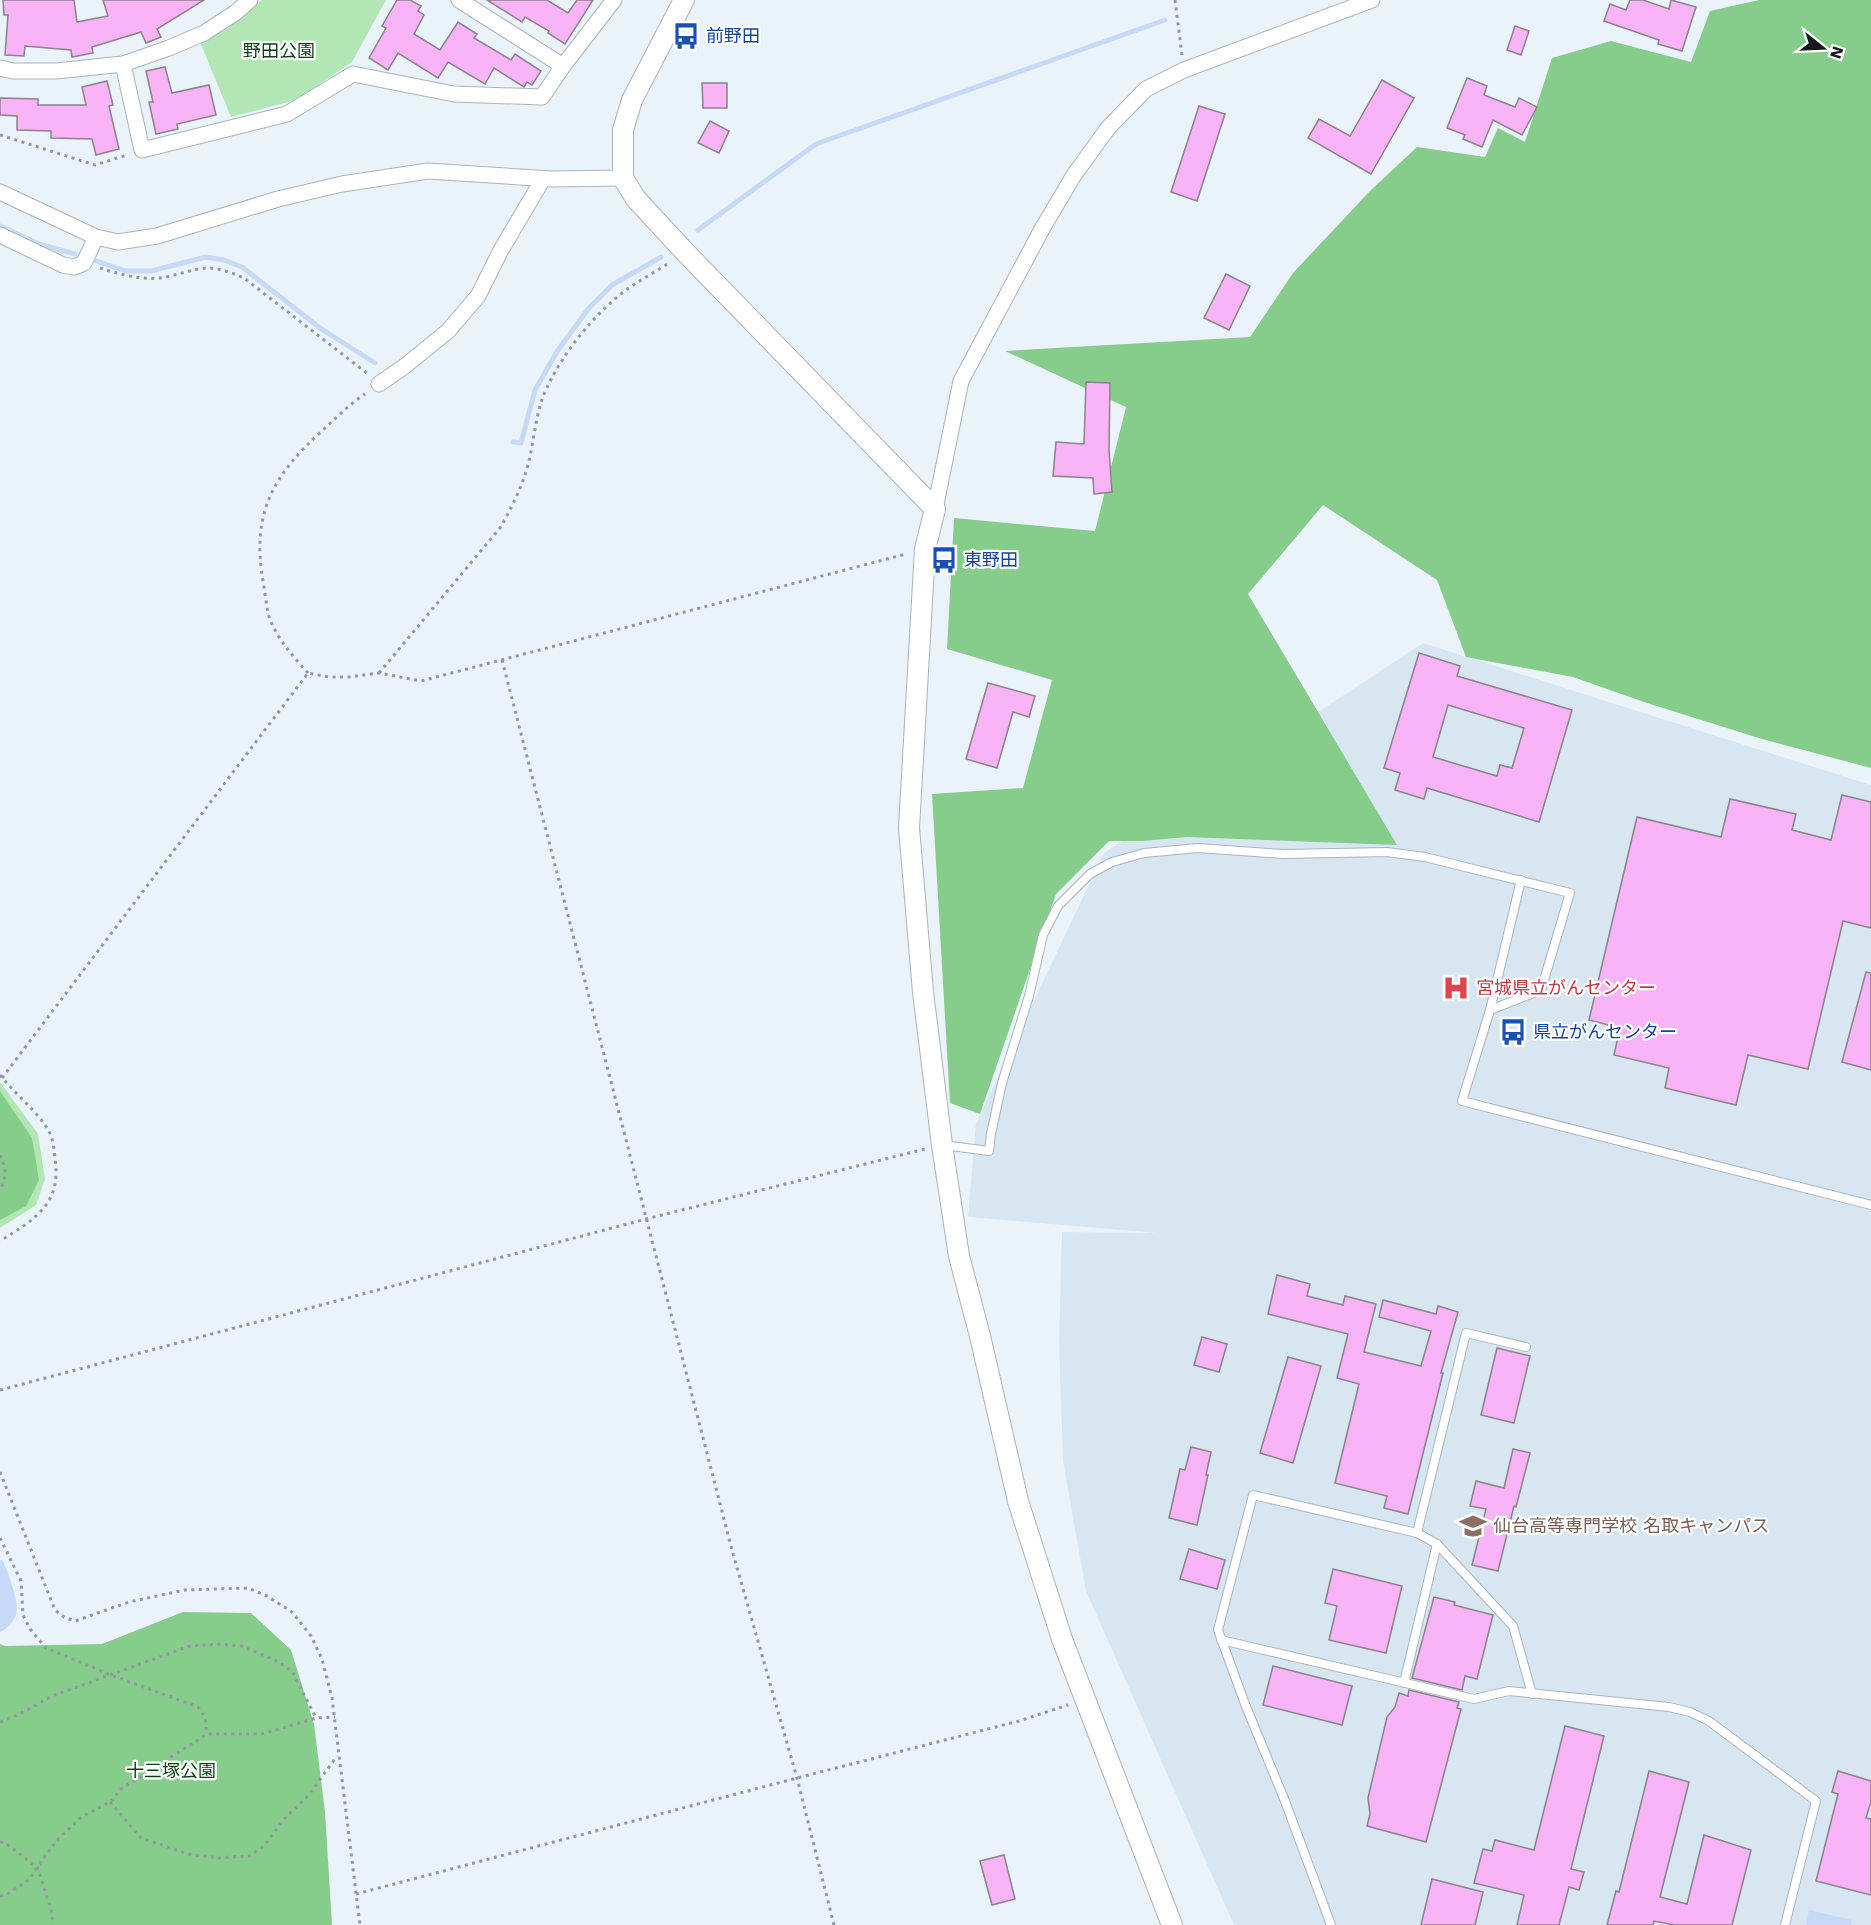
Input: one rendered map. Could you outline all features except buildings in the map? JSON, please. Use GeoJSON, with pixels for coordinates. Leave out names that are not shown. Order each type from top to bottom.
{"type":"FeatureCollection","features":[{"type":"Feature","properties":{"kind":"street"},"geometry":{"type":"LineString","coordinates":[[0,68],[14,71],[56,71],[123,64],[204,33],[235,13],[250,0]]}},
{"type":"Feature","properties":{"kind":"street"},"geometry":{"type":"LineString","coordinates":[[459,0],[563,66]]}},
{"type":"Feature","properties":{"kind":"street"},"geometry":{"type":"LineString","coordinates":[[123,64],[142,150],[287,114],[353,74],[454,94],[542,97],[614,0]]}},
{"type":"Feature","properties":{"kind":"street"},"geometry":{"type":"LineString","coordinates":[[684,0],[632,100],[623,130],[623,178],[636,199],[685,252],[935,509]]}},
{"type":"Feature","properties":{"kind":"street"},"geometry":{"type":"LineString","coordinates":[[1172,1925],[1062,1639],[1018,1501],[959,1256],[942,1145],[923,992],[909,828],[925,549],[961,381],[1042,229],[1074,175],[1108,128],[1146,89],[1184,70],[1372,0]]}},
{"type":"Feature","properties":{"kind":"street"},"geometry":{"type":"LineString","coordinates":[[0,192],[96,237],[118,242],[157,236],[256,205],[342,184],[428,171],[543,179],[623,178]]}},
{"type":"Feature","properties":{"kind":"street"},"geometry":{"type":"LineString","coordinates":[[379,384],[448,331],[478,296],[501,250],[543,179]]}},
{"type":"Feature","properties":{"kind":"street"},"geometry":{"type":"LineString","coordinates":[[0,235],[63,265],[74,267],[84,263],[96,237]]}},
{"type":"Feature","properties":{"kind":"lane"},"geometry":{"type":"LineString","coordinates":[[942,1145],[990,1151],[991,1134],[1002,1083],[1029,996],[1043,935],[1058,906],[1090,874],[1112,862],[1144,853],[1198,848],[1283,854],[1387,852],[1425,857],[1570,893],[1541,990],[1490,1010]]}},
{"type":"Feature","properties":{"kind":"lane"},"geometry":{"type":"LineString","coordinates":[[1521,880],[1490,1010],[1462,1101],[1871,1205]]}},
{"type":"Feature","properties":{"kind":"lane"},"geometry":{"type":"LineString","coordinates":[[1417,1533],[1467,1333],[1526,1347]]}},
{"type":"Feature","properties":{"kind":"lane"},"geometry":{"type":"LineString","coordinates":[[1331,1925],[1218,1630],[1253,1495],[1417,1533],[1437,1544],[1514,1626],[1532,1694]]}},
{"type":"Feature","properties":{"kind":"lane"},"geometry":{"type":"LineString","coordinates":[[1404,1683],[1437,1544]]}},
{"type":"Feature","properties":{"kind":"lane"},"geometry":{"type":"LineString","coordinates":[[1221,1640],[1474,1699],[1509,1691],[1669,1707],[1690,1712],[1709,1721],[1816,1802],[1785,1925]]}},
{"type":"Feature","properties":{"kind":"path"},"geometry":{"type":"LineString","coordinates":[[1175,0],[1184,70]]}},
{"type":"Feature","properties":{"kind":"path"},"geometry":{"type":"LineString","coordinates":[[0,135],[95,165],[142,150]]}},
{"type":"Feature","properties":{"kind":"path"},"geometry":{"type":"LineString","coordinates":[[379,673],[500,528],[514,502],[528,463],[543,396],[579,337],[626,291],[685,252]]}},
{"type":"Feature","properties":{"kind":"path"},"geometry":{"type":"LineString","coordinates":[[84,263],[120,275],[139,278],[158,278],[207,268],[235,274],[364,370],[379,384],[353,402],[301,450],[275,483],[263,512],[259,540],[268,614],[277,634],[308,673],[329,677],[379,673],[421,681],[925,549]]}},
{"type":"Feature","properties":{"kind":"path"},"geometry":{"type":"LineString","coordinates":[[502,660],[732,1550],[796,1778],[834,1925]]}},
{"type":"Feature","properties":{"kind":"path"},"geometry":{"type":"LineString","coordinates":[[0,1241],[41,1213],[52,1197],[58,1176],[52,1137],[46,1126],[1,1076],[308,673]]}},
{"type":"Feature","properties":{"kind":"path"},"geometry":{"type":"LineString","coordinates":[[0,1390],[646,1219],[942,1145]]}},
{"type":"Feature","properties":{"kind":"path"},"geometry":{"type":"LineString","coordinates":[[0,1155],[6,1176],[0,1190]]}},
{"type":"Feature","properties":{"kind":"path"},"geometry":{"type":"LineString","coordinates":[[0,1472],[55,1610],[64,1617],[75,1621],[129,1602],[184,1590],[248,1588],[267,1596],[292,1612],[311,1636],[322,1659],[332,1698],[360,1925]]}},
{"type":"Feature","properties":{"kind":"path"},"geometry":{"type":"LineString","coordinates":[[0,1538],[21,1581],[23,1615],[30,1629],[46,1648],[198,1707],[205,1717],[207,1734]]}},
{"type":"Feature","properties":{"kind":"path"},"geometry":{"type":"LineString","coordinates":[[0,1722],[52,1696],[190,1646],[221,1644],[241,1646],[275,1660],[292,1671],[316,1718]]}},
{"type":"Feature","properties":{"kind":"path"},"geometry":{"type":"LineString","coordinates":[[356,1893],[1019,1721],[1085,1700]]}},
{"type":"Feature","properties":{"kind":"path"},"geometry":{"type":"LineString","coordinates":[[0,1896],[6,1895],[30,1879],[58,1839],[80,1818],[115,1799],[118,1791],[207,1734],[262,1734],[316,1718],[335,1717]]}},
{"type":"Feature","properties":{"kind":"path"},"geometry":{"type":"LineString","coordinates":[[110,1802],[141,1838],[188,1854],[219,1858],[249,1856],[264,1846],[285,1818],[308,1796],[338,1755]]}},
{"type":"Feature","properties":{"kind":"path"},"geometry":{"type":"LineString","coordinates":[[0,1842],[5,1843],[37,1866],[51,1909],[53,1925]]}},
{"type":"Feature","properties":{"kind":"shaded area"},"geometry":{"type":"Polygon","coordinates":[[[1423,643],[1871,785],[1871,1925],[1234,1925],[1086,1591],[1063,1461],[1059,1342],[1062,1232],[1157,1233],[968,1217],[976,1123],[1104,853],[1423,643]]]}},
{"type":"Feature","properties":{"kind":"green space","name":"野田公園"},"geometry":{"type":"Polygon","coordinates":[[[262,0],[386,0],[352,62],[296,100],[231,117],[200,42],[228,28],[262,0]]]}},
{"type":"Feature","properties":{"kind":"green space"},"geometry":{"type":"Polygon","coordinates":[[[1759,0],[1871,0],[1871,768],[1762,739],[1573,677],[1466,657],[1437,580],[1323,505],[1248,594],[1397,845],[1187,837],[1109,841],[1056,894],[980,1114],[950,1103],[932,794],[1023,788],[1052,680],[947,649],[954,518],[1095,531],[1126,407],[1005,351],[1250,337],[1293,273],[1369,192],[1417,147],[1485,157],[1498,128],[1525,142],[1552,58],[1611,41],[1691,62],[1710,11],[1759,0]]]}},
{"type":"Feature","properties":{"kind":"green space"},"geometry":{"type":"Polygon","coordinates":[[[0,1082],[38,1134],[45,1179],[36,1205],[0,1228],[0,1082]]]}},
{"type":"Feature","properties":{"kind":"green space"},"geometry":{"type":"Polygon","coordinates":[[[0,1091],[32,1138],[39,1180],[26,1206],[0,1220],[0,1091]]]}},
{"type":"Feature","properties":{"kind":"green space","name":"十三塚公園"},"geometry":{"type":"Polygon","coordinates":[[[183,1612],[251,1613],[291,1650],[314,1724],[325,1812],[332,1925],[0,1925],[0,1644],[5,1646],[102,1644],[183,1612]]]}},
{"type":"Feature","properties":{"kind":"water"},"geometry":{"type":"Polygon","coordinates":[[[0,1560],[9,1577],[17,1610],[11,1624],[0,1632],[0,1560]]]}},
{"type":"Feature","properties":{"kind":"water"},"geometry":{"type":"Polygon","coordinates":[[[1809,1910],[1852,1920],[1851,1925],[1806,1925],[1809,1910]]]}},
{"type":"Feature","properties":{"kind":"waterway"},"geometry":{"type":"LineString","coordinates":[[698,230],[816,144],[1165,20]]}},
{"type":"Feature","properties":{"kind":"waterway"},"geometry":{"type":"LineString","coordinates":[[0,226],[39,244],[75,254]]}},
{"type":"Feature","properties":{"kind":"waterway"},"geometry":{"type":"LineString","coordinates":[[96,261],[126,271],[151,271],[206,257],[224,260],[242,267],[320,328],[375,363]]}},
{"type":"Feature","properties":{"kind":"waterway"},"geometry":{"type":"LineString","coordinates":[[513,442],[521,443],[535,390],[558,350],[589,308],[612,285],[661,257]]}},
{"type":"Feature","properties":{"kind":"place","name":"前野田"},"geometry":{"type":"Point","coordinates":[686,36]}},
{"type":"Feature","properties":{"kind":"place","name":"東野田"},"geometry":{"type":"Point","coordinates":[944,560]}},
{"type":"Feature","properties":{"kind":"place","name":"宮城県立がんセンター"},"geometry":{"type":"Point","coordinates":[1456,988]}},
{"type":"Feature","properties":{"kind":"place","name":"県立がんセンター"},"geometry":{"type":"Point","coordinates":[1513,1032]}},
{"type":"Feature","properties":{"kind":"place","name":"仙台高等専門学校 名取キャンパス"},"geometry":{"type":"Point","coordinates":[1473,1526]}}]}
